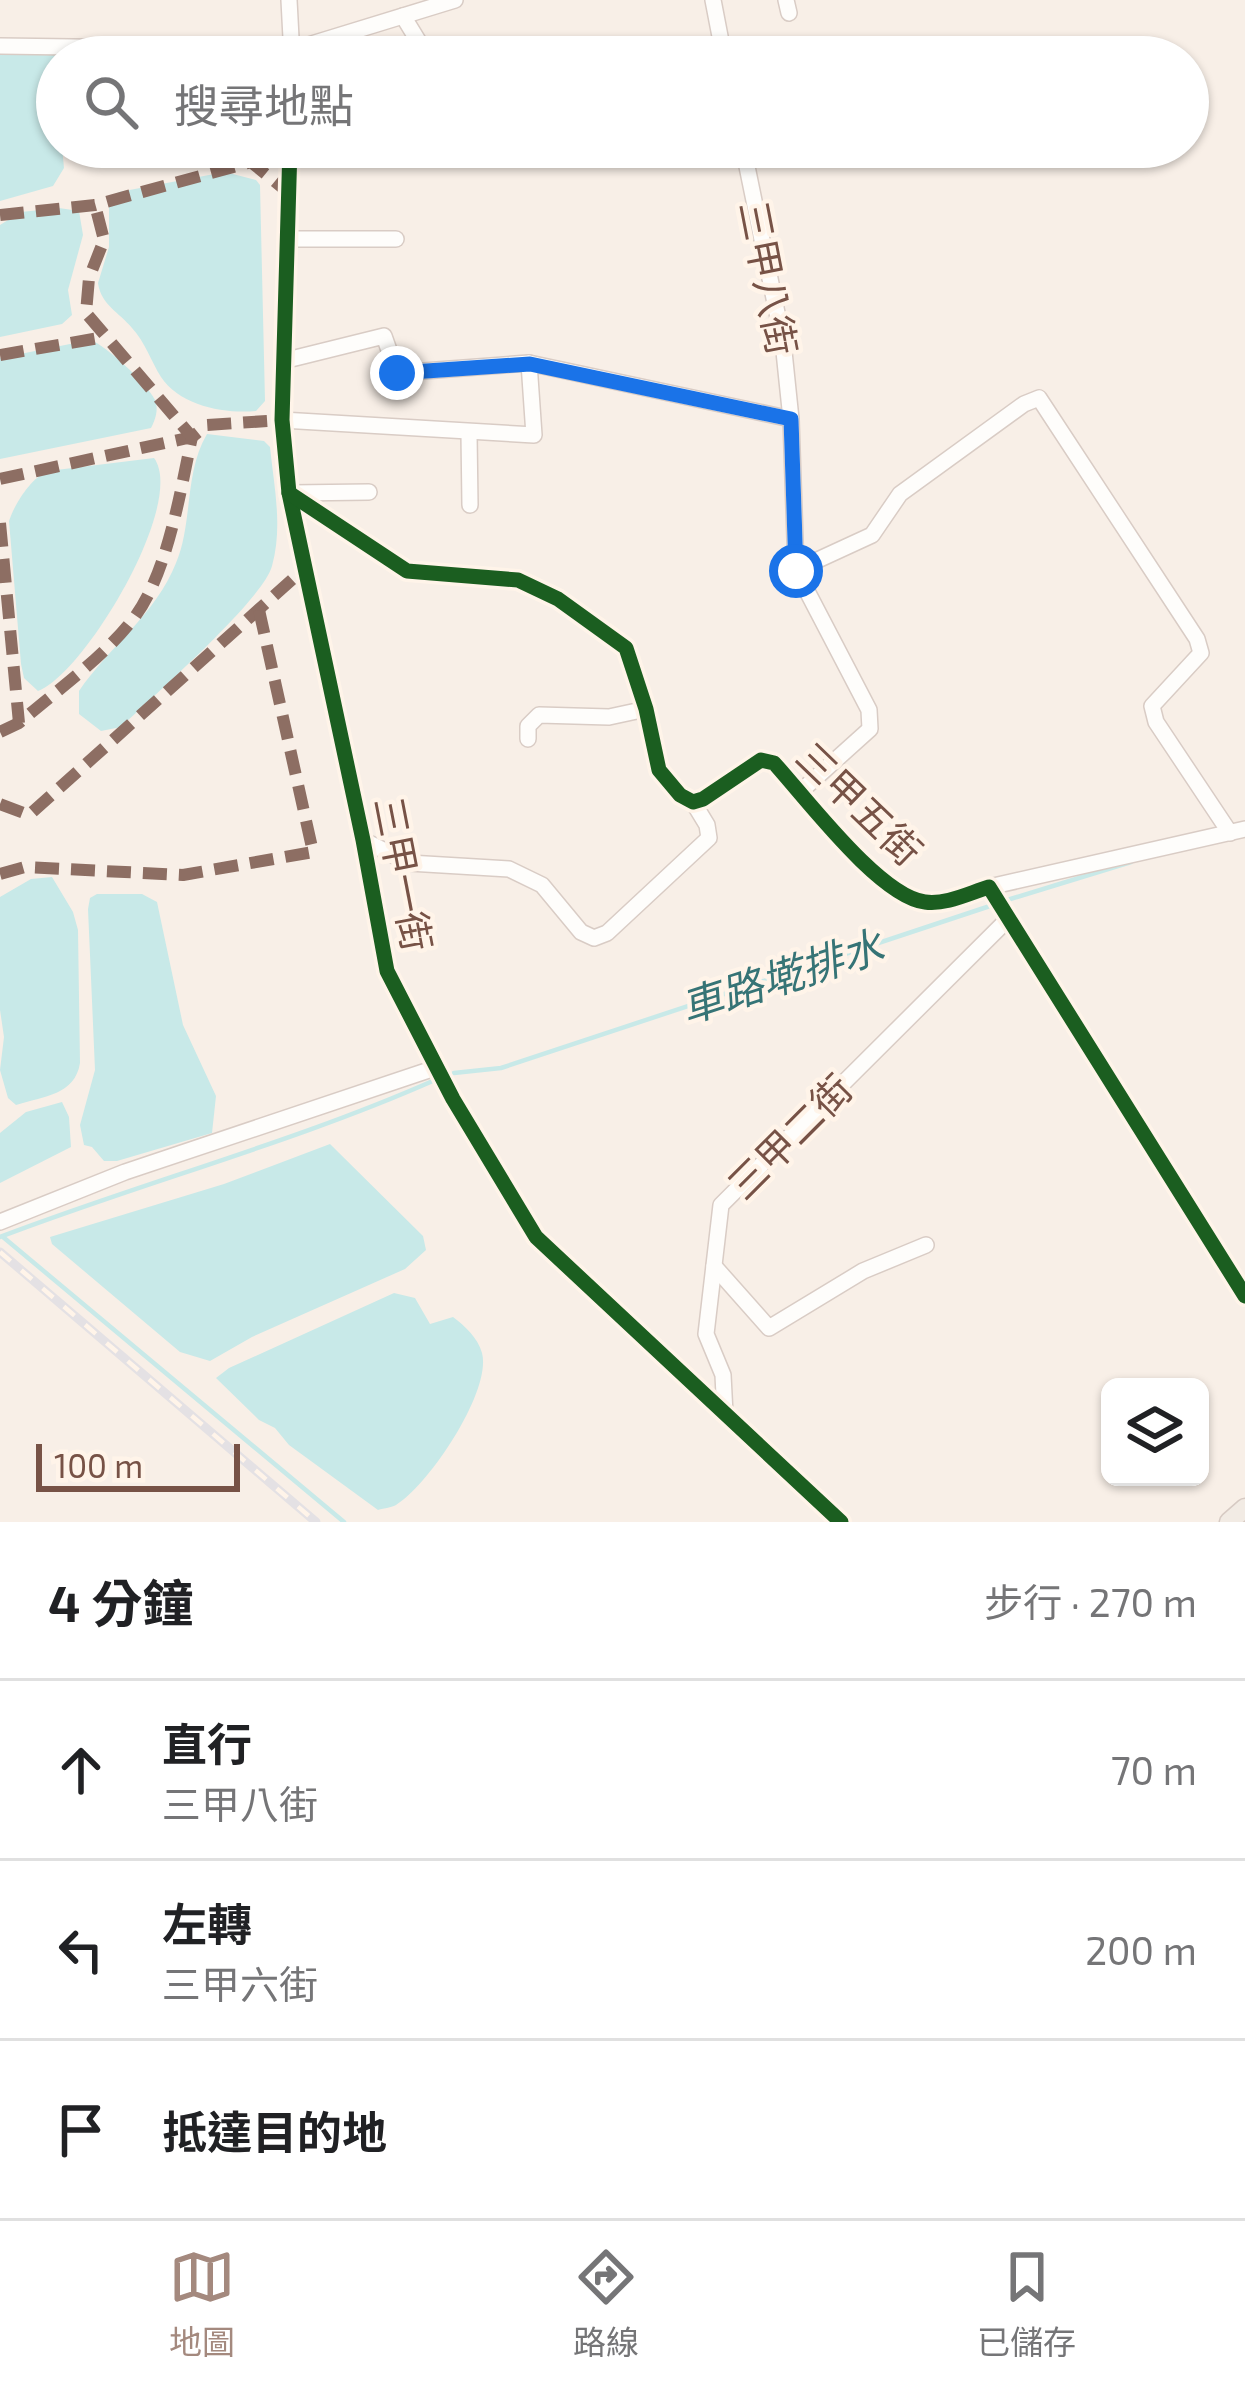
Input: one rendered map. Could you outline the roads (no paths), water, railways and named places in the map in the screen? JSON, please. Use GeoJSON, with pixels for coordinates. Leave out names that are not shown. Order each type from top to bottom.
{"type":"FeatureCollection","features":[{"type":"Feature","properties":{"kind":"main road"},"geometry":{"type":"LineString","coordinates":[[1229,1522],[1245,1508]]}},
{"type":"Feature","properties":{"kind":"street"},"geometry":{"type":"LineString","coordinates":[[289,0],[291,36]]}},
{"type":"Feature","properties":{"kind":"street"},"geometry":{"type":"LineString","coordinates":[[343,36],[455,0]]}},
{"type":"Feature","properties":{"kind":"street"},"geometry":{"type":"LineString","coordinates":[[712,0],[720,36]]}},
{"type":"Feature","properties":{"kind":"street"},"geometry":{"type":"LineString","coordinates":[[403,16],[415,36]]}},
{"type":"Feature","properties":{"kind":"street"},"geometry":{"type":"LineString","coordinates":[[0,46],[36,47]]}},
{"type":"Feature","properties":{"kind":"street","name":"三甲一街"},"geometry":{"type":"LineString","coordinates":[[289,168],[282,420],[289,493],[387,971],[536,1238],[841,1522]]}},
{"type":"Feature","properties":{"kind":"street","name":"三甲八街"},"geometry":{"type":"LineString","coordinates":[[747,168],[783,342],[791,419],[796,571],[869,710],[871,729],[800,792]]}},
{"type":"Feature","properties":{"kind":"street"},"geometry":{"type":"LineString","coordinates":[[287,239],[396,239]]}},
{"type":"Feature","properties":{"kind":"street"},"geometry":{"type":"LineString","coordinates":[[283,361],[384,336],[397,373],[530,364],[791,419]]}},
{"type":"Feature","properties":{"kind":"street"},"geometry":{"type":"LineString","coordinates":[[282,420],[534,435],[530,364]]}},
{"type":"Feature","properties":{"kind":"street"},"geometry":{"type":"LineString","coordinates":[[796,571],[872,535],[900,494],[1024,404],[1040,398],[1197,639],[1201,652],[1152,706],[1156,722],[1238,831],[989,887],[1245,1295]]}},
{"type":"Feature","properties":{"kind":"street"},"geometry":{"type":"LineString","coordinates":[[469,434],[470,505]]}},
{"type":"Feature","properties":{"kind":"street"},"geometry":{"type":"LineString","coordinates":[[289,493],[369,492]]}},
{"type":"Feature","properties":{"kind":"street"},"geometry":{"type":"LineString","coordinates":[[289,493],[407,572],[518,580],[558,599],[626,649],[659,770],[680,796],[693,802],[709,838],[607,932],[594,938],[581,932],[542,884],[509,869],[409,863],[363,840]]}},
{"type":"Feature","properties":{"kind":"street"},"geometry":{"type":"LineString","coordinates":[[528,739],[528,726],[539,715],[609,718],[646,709]]}},
{"type":"Feature","properties":{"kind":"street","name":"三甲五街"},"geometry":{"type":"LineString","coordinates":[[693,802],[760,760],[774,763],[878,877],[918,902],[938,903],[989,887]]}},
{"type":"Feature","properties":{"kind":"street","name":"三甲二街"},"geometry":{"type":"LineString","coordinates":[[725,1414],[724,1375],[706,1334],[722,1205],[1008,919]]}},
{"type":"Feature","properties":{"kind":"street"},"geometry":{"type":"LineString","coordinates":[[0,1222],[125,1172],[438,1067]]}},
{"type":"Feature","properties":{"kind":"street"},"geometry":{"type":"LineString","coordinates":[[714,1266],[769,1328],[863,1270],[926,1245]]}},
{"type":"Feature","properties":{"kind":"water"},"geometry":{"type":"Polygon","coordinates":[[[36,52],[36,168],[64,168],[53,186],[0,201],[0,53],[36,52]]]}},
{"type":"Feature","properties":{"kind":"water"},"geometry":{"type":"Polygon","coordinates":[[[225,172],[260,185],[265,401],[256,411],[204,406],[169,387],[137,333],[111,308],[98,283],[109,247],[109,199],[119,192],[225,172]]]}},
{"type":"Feature","properties":{"kind":"water"},"geometry":{"type":"Polygon","coordinates":[[[79,211],[83,235],[68,290],[72,315],[62,324],[0,337],[0,225],[21,212],[79,211]]]}},
{"type":"Feature","properties":{"kind":"water"},"geometry":{"type":"Polygon","coordinates":[[[90,340],[151,393],[157,407],[151,428],[0,459],[0,358],[90,340]]]}},
{"type":"Feature","properties":{"kind":"water"},"geometry":{"type":"Polygon","coordinates":[[[207,434],[264,441],[270,447],[277,521],[272,566],[249,601],[205,648],[121,727],[101,731],[79,714],[79,691],[157,598],[176,563],[195,465],[207,434]]]}},
{"type":"Feature","properties":{"kind":"water"},"geometry":{"type":"Polygon","coordinates":[[[154,458],[160,480],[156,511],[126,585],[80,654],[38,691],[24,678],[21,664],[9,521],[15,507],[30,485],[48,471],[154,458]]]}},
{"type":"Feature","properties":{"kind":"water"},"geometry":{"type":"Polygon","coordinates":[[[52,877],[78,930],[80,1063],[65,1088],[16,1105],[8,1098],[0,1070],[4,1037],[0,897],[31,879],[52,877]]]}},
{"type":"Feature","properties":{"kind":"water"},"geometry":{"type":"Polygon","coordinates":[[[142,894],[157,902],[183,1025],[216,1096],[212,1133],[117,1161],[104,1161],[84,1145],[80,1125],[95,1070],[88,909],[90,898],[142,894]]]}},
{"type":"Feature","properties":{"kind":"water"},"geometry":{"type":"Polygon","coordinates":[[[62,1102],[69,1117],[71,1147],[0,1183],[0,1133],[26,1112],[62,1102]]]}},
{"type":"Feature","properties":{"kind":"water"},"geometry":{"type":"Polygon","coordinates":[[[330,1144],[423,1236],[426,1250],[405,1269],[252,1337],[210,1361],[180,1352],[52,1244],[50,1237],[224,1184],[330,1144]]]}},
{"type":"Feature","properties":{"kind":"water"},"geometry":{"type":"Polygon","coordinates":[[[394,1293],[415,1298],[430,1324],[453,1317],[462,1324],[480,1348],[483,1370],[468,1413],[425,1478],[396,1505],[378,1510],[289,1445],[216,1378],[394,1293]]]}},
{"type":"Feature","properties":{"kind":"waterway","name":"車路墘排水"},"geometry":{"type":"LineString","coordinates":[[1004,901],[1131,862]]}},
{"type":"Feature","properties":{"kind":"waterway","name":"車路墘排水"},"geometry":{"type":"LineString","coordinates":[[454,1073],[501,1068],[993,905]]}},
{"type":"Feature","properties":{"kind":"waterway","name":"車路墘排水"},"geometry":{"type":"LineString","coordinates":[[0,1237],[328,1123],[435,1080]]}},
{"type":"Feature","properties":{"kind":"waterway"},"geometry":{"type":"LineString","coordinates":[[3,1237],[344,1522]]}},
{"type":"Feature","properties":{"kind":"railway"},"geometry":{"type":"LineString","coordinates":[[0,1252],[316,1522]]}}]}
